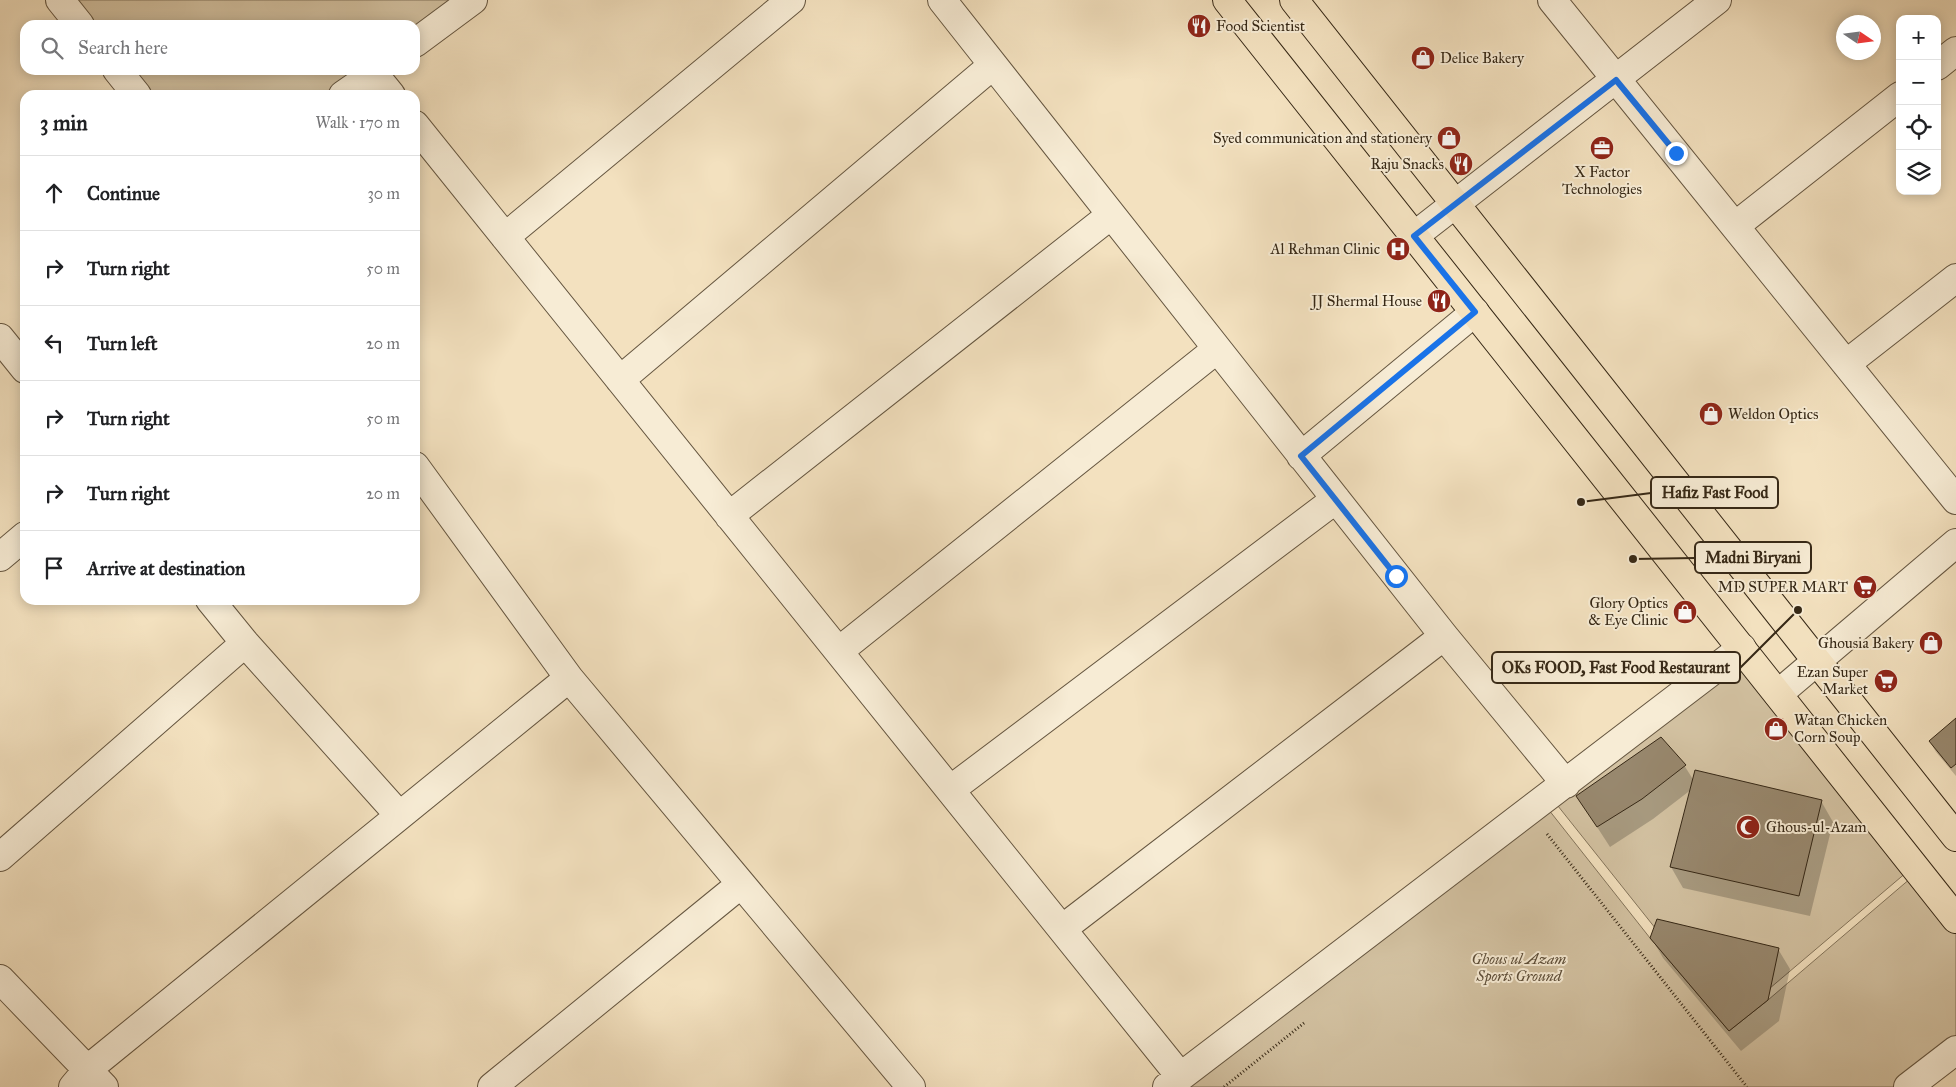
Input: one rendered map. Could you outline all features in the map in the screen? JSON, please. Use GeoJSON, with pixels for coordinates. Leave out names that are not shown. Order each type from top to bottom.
{"type":"FeatureCollection","features":[{"type":"Feature","properties":{"kind":"main road"},"geometry":{"type":"LineString","coordinates":[[1227,0],[1956,919]]}},
{"type":"Feature","properties":{"kind":"main road"},"geometry":{"type":"LineString","coordinates":[[1294,0],[1956,836]]}},
{"type":"Feature","properties":{"kind":"street"},"geometry":{"type":"LineString","coordinates":[[60,0],[76,20]]}},
{"type":"Feature","properties":{"kind":"street"},"geometry":{"type":"LineString","coordinates":[[420,39],[473,0]]}},
{"type":"Feature","properties":{"kind":"street"},"geometry":{"type":"LineString","coordinates":[[505,236],[791,0]]}},
{"type":"Feature","properties":{"kind":"street"},"geometry":{"type":"LineString","coordinates":[[942,0],[1444,636],[1566,784]]}},
{"type":"Feature","properties":{"kind":"street"},"geometry":{"type":"LineString","coordinates":[[1552,0],[1956,500]]}},
{"type":"Feature","properties":{"kind":"street"},"geometry":{"type":"LineString","coordinates":[[1414,236],[1717,0]]}},
{"type":"Feature","properties":{"kind":"street"},"geometry":{"type":"LineString","coordinates":[[1941,63],[1956,51]]}},
{"type":"Feature","properties":{"kind":"street"},"geometry":{"type":"LineString","coordinates":[[620,380],[993,65]]}},
{"type":"Feature","properties":{"kind":"street"},"geometry":{"type":"LineString","coordinates":[[121,75],[133,90]]}},
{"type":"Feature","properties":{"kind":"street"},"geometry":{"type":"LineString","coordinates":[[350,90],[372,75]]}},
{"type":"Feature","properties":{"kind":"street"},"geometry":{"type":"LineString","coordinates":[[378,75],[388,90]]}},
{"type":"Feature","properties":{"kind":"street"},"geometry":{"type":"LineString","coordinates":[[1735,226],[1896,99]]}},
{"type":"Feature","properties":{"kind":"street"},"geometry":{"type":"LineString","coordinates":[[420,131],[1062,929],[1173,1081],[1541,800],[1566,784],[1742,648]]}},
{"type":"Feature","properties":{"kind":"street"},"geometry":{"type":"LineString","coordinates":[[729,516],[1111,215]]}},
{"type":"Feature","properties":{"kind":"street"},"geometry":{"type":"LineString","coordinates":[[1846,364],[1956,278]]}},
{"type":"Feature","properties":{"kind":"street"},"geometry":{"type":"LineString","coordinates":[[1301,456],[1475,312]]}},
{"type":"Feature","properties":{"kind":"street"},"geometry":{"type":"LineString","coordinates":[[0,338],[20,363]]}},
{"type":"Feature","properties":{"kind":"street"},"geometry":{"type":"LineString","coordinates":[[839,651],[1217,349]]}},
{"type":"Feature","properties":{"kind":"street"},"geometry":{"type":"LineString","coordinates":[[420,473],[570,678],[911,1087]]}},
{"type":"Feature","properties":{"kind":"street"},"geometry":{"type":"LineString","coordinates":[[950,790],[1336,499]]}},
{"type":"Feature","properties":{"kind":"street"},"geometry":{"type":"LineString","coordinates":[[0,557],[20,540]]}},
{"type":"Feature","properties":{"kind":"street"},"geometry":{"type":"LineString","coordinates":[[1778,694],[1956,543]]}},
{"type":"Feature","properties":{"kind":"street"},"geometry":{"type":"LineString","coordinates":[[214,605],[245,643],[399,815]]}},
{"type":"Feature","properties":{"kind":"street"},"geometry":{"type":"LineString","coordinates":[[1062,929],[1444,636]]}},
{"type":"Feature","properties":{"kind":"street"},"geometry":{"type":"LineString","coordinates":[[0,857],[245,643]]}},
{"type":"Feature","properties":{"kind":"street"},"geometry":{"type":"LineString","coordinates":[[0,979],[88,1081],[399,815],[570,678]]}},
{"type":"Feature","properties":{"kind":"street"},"geometry":{"type":"LineString","coordinates":[[492,1087],[742,884]]}},
{"type":"Feature","properties":{"kind":"street"},"geometry":{"type":"LineString","coordinates":[[1908,1087],[1956,1050]]}},
{"type":"Feature","properties":{"kind":"path"},"geometry":{"type":"LineString","coordinates":[[1545,832],[1747,1087]]}},
{"type":"Feature","properties":{"kind":"green space"},"geometry":{"type":"Polygon","coordinates":[[[50,0],[466,0],[420,33],[420,20],[65,20],[50,0]]]}},
{"type":"Feature","properties":{"kind":"green space"},"geometry":{"type":"Polygon","coordinates":[[[108,75],[364,75],[345,90],[119,90],[108,75]]]}},
{"type":"Feature","properties":{"kind":"green space"},"geometry":{"type":"Polygon","coordinates":[[[1742,648],[1914,866],[1730,1022],[1550,796],[1742,648]]]}},
{"type":"Feature","properties":{"kind":"green space","name":"Ghous ul Azam Sports Ground"},"geometry":{"type":"Polygon","coordinates":[[[1541,800],[1650,938],[1729,1031],[1918,872],[1956,920],[1956,1050],[1908,1087],[1167,1087],[1541,800]]]}},
{"type":"Feature","properties":{"kind":"building"},"geometry":{"type":"Polygon","coordinates":[[[1956,718],[1956,764],[1951,768],[1929,741],[1956,718]]]}},
{"type":"Feature","properties":{"kind":"building"},"geometry":{"type":"Polygon","coordinates":[[[1661,737],[1686,765],[1642,799],[1597,827],[1576,796],[1661,737]]]}},
{"type":"Feature","properties":{"kind":"building","name":"Ghous-ul-Azam"},"geometry":{"type":"Polygon","coordinates":[[[1695,770],[1822,800],[1799,896],[1670,867],[1695,770]]]}},
{"type":"Feature","properties":{"kind":"building"},"geometry":{"type":"Polygon","coordinates":[[[1657,919],[1779,948],[1768,1000],[1729,1031],[1650,938],[1657,919]]]}},
{"type":"Feature","properties":{"kind":"place","name":"Food Scientist"},"geometry":{"type":"Point","coordinates":[1199,26]}},
{"type":"Feature","properties":{"kind":"place","name":"Delice Bakery"},"geometry":{"type":"Point","coordinates":[1423,58]}},
{"type":"Feature","properties":{"kind":"place","name":"Syed communication and stationery"},"geometry":{"type":"Point","coordinates":[1449,138]}},
{"type":"Feature","properties":{"kind":"place","name":"X Factor Technologies"},"geometry":{"type":"Point","coordinates":[1602,148]}},
{"type":"Feature","properties":{"kind":"place","name":"Raju Snacks"},"geometry":{"type":"Point","coordinates":[1461,164]}},
{"type":"Feature","properties":{"kind":"place","name":"Al Rehman Clinic"},"geometry":{"type":"Point","coordinates":[1398,249]}},
{"type":"Feature","properties":{"kind":"place","name":"JJ Shermal House"},"geometry":{"type":"Point","coordinates":[1439,301]}},
{"type":"Feature","properties":{"kind":"place","name":"Weldon Optics"},"geometry":{"type":"Point","coordinates":[1711,414]}},
{"type":"Feature","properties":{"kind":"place","name":"Hafiz Fast Food"},"geometry":{"type":"Point","coordinates":[1581,502]}},
{"type":"Feature","properties":{"kind":"place","name":"Madni Biryani"},"geometry":{"type":"Point","coordinates":[1633,559]}},
{"type":"Feature","properties":{"kind":"place","name":"MD SUPER MART"},"geometry":{"type":"Point","coordinates":[1865,587]}},
{"type":"Feature","properties":{"kind":"place","name":"OKs FOOD, Fast Food Restaurant"},"geometry":{"type":"Point","coordinates":[1798,610]}},
{"type":"Feature","properties":{"kind":"place","name":"Glory Optics & Eye Clinic"},"geometry":{"type":"Point","coordinates":[1685,612]}},
{"type":"Feature","properties":{"kind":"place","name":"Ghousia Bakery"},"geometry":{"type":"Point","coordinates":[1931,643]}},
{"type":"Feature","properties":{"kind":"place","name":"Ezan Super Market"},"geometry":{"type":"Point","coordinates":[1886,681]}},
{"type":"Feature","properties":{"kind":"place","name":"Watan Chicken Corn Soup"},"geometry":{"type":"Point","coordinates":[1776,729]}},
{"type":"Feature","properties":{"kind":"place","name":"Ghous-ul-Azam"},"geometry":{"type":"Point","coordinates":[1748,827]}},
{"type":"Feature","properties":{"kind":"route"},"geometry":{"type":"LineString","coordinates":[[1396,576],[1301,456],[1475,312],[1414,236],[1616,80],[1676,153]]}}]}
